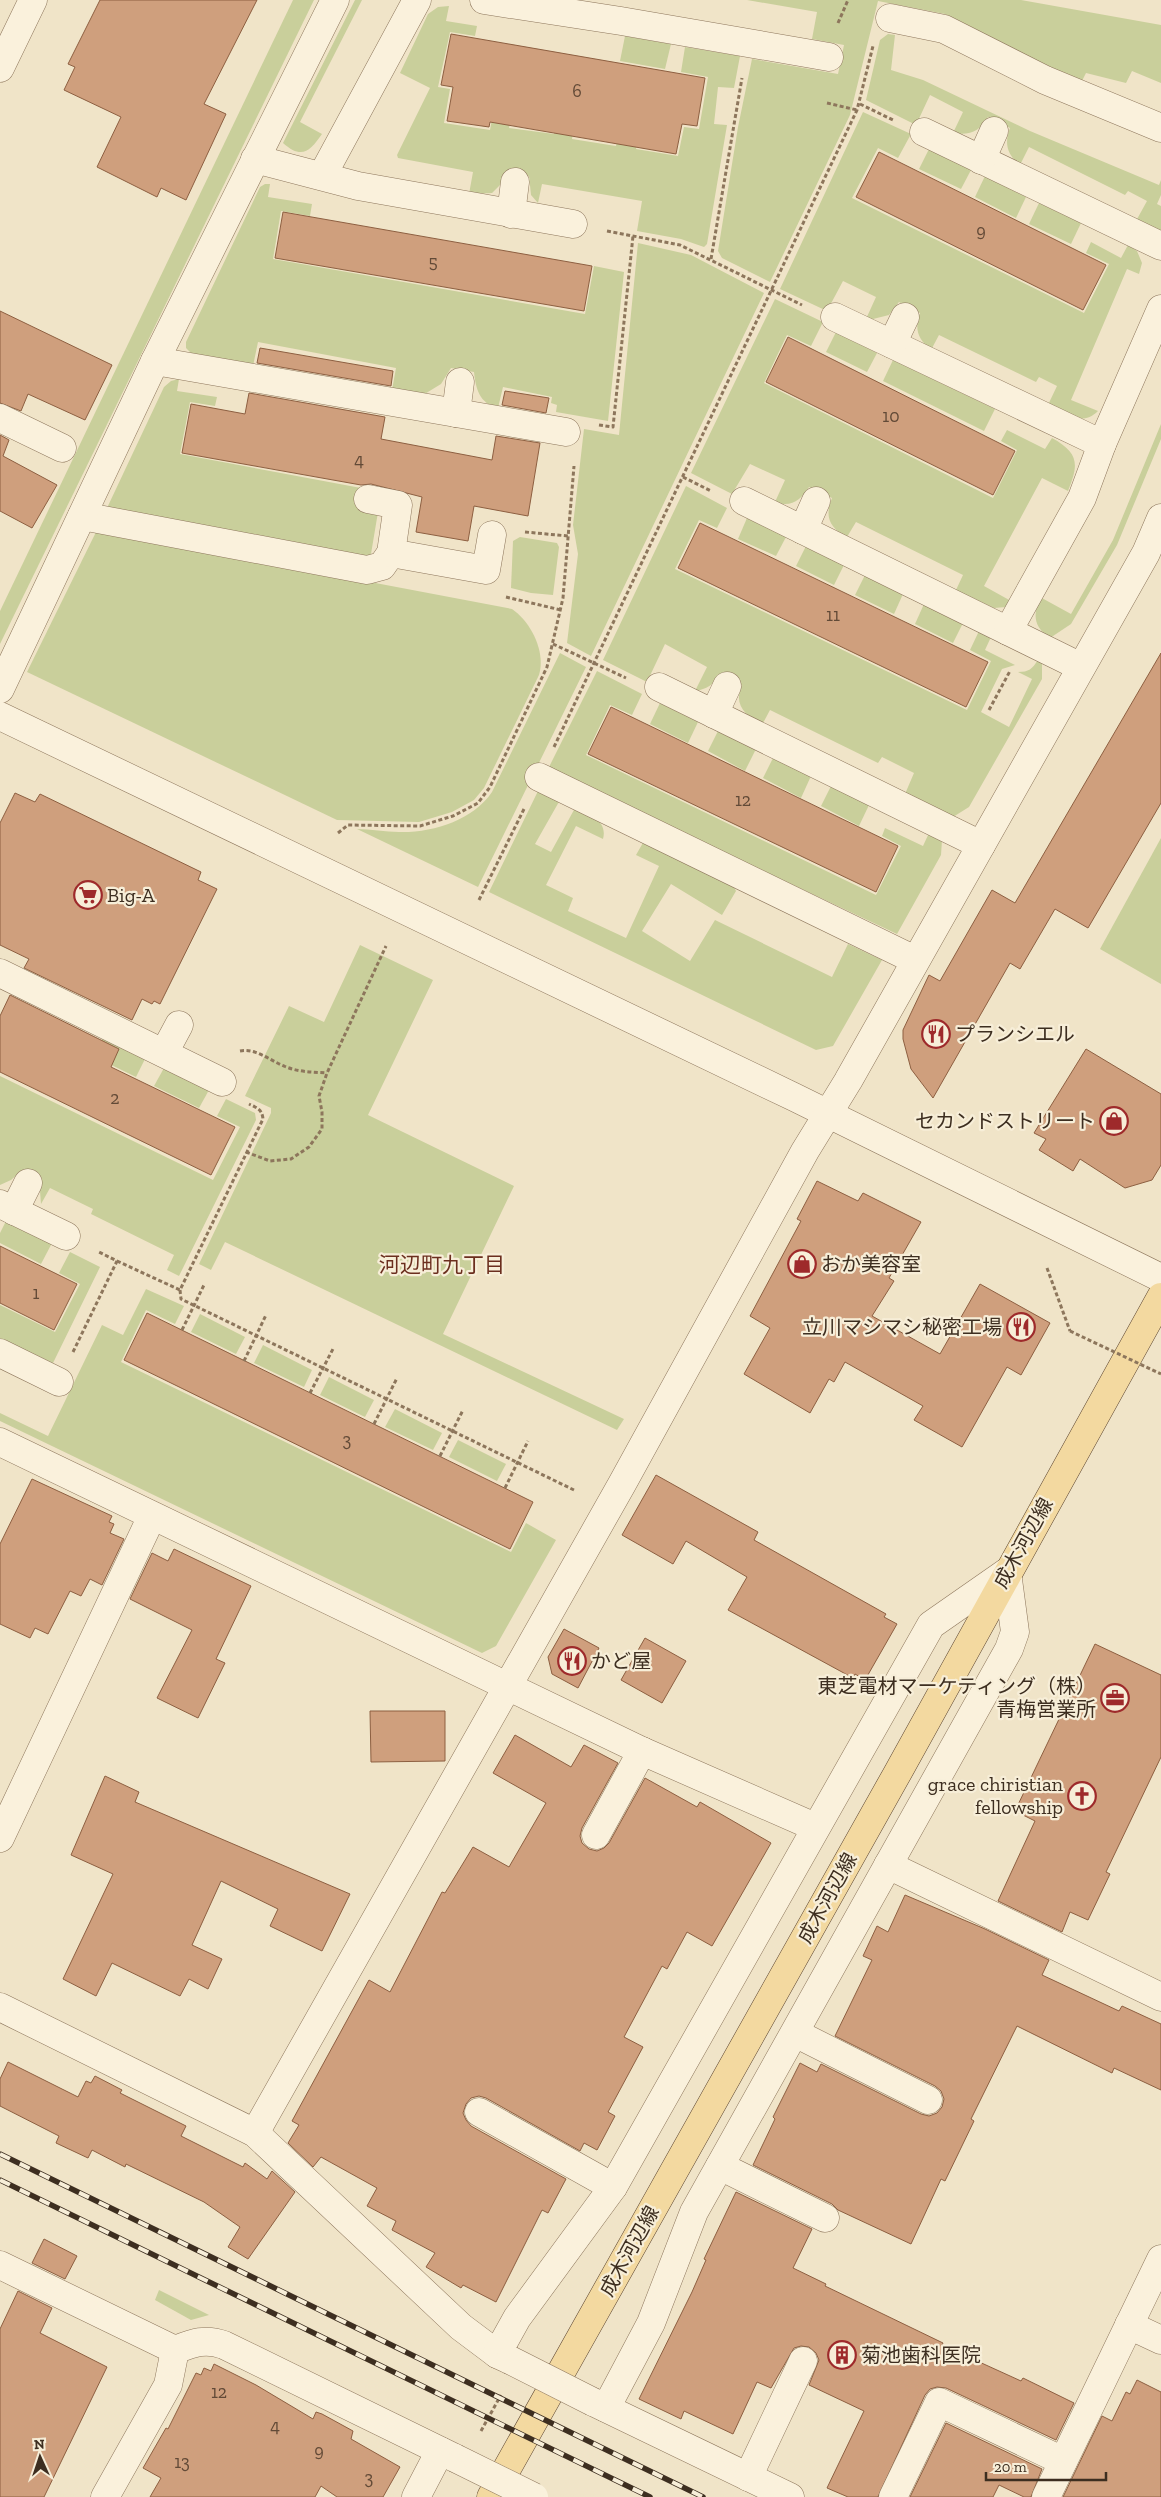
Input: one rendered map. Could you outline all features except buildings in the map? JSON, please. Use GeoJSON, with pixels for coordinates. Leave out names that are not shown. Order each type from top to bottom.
{"type":"FeatureCollection","features":[{"type":"Feature","properties":{"kind":"main road","name":"成木河辺線"},"geometry":{"type":"LineString","coordinates":[[491,2497],[887,1791],[1161,1297]]}},
{"type":"Feature","properties":{"kind":"street"},"geometry":{"type":"LineString","coordinates":[[0,68],[33,0]]}},
{"type":"Feature","properties":{"kind":"street"},"geometry":{"type":"LineString","coordinates":[[0,689],[155,361],[335,0]]}},
{"type":"Feature","properties":{"kind":"street"},"geometry":{"type":"LineString","coordinates":[[322,176],[417,0]]}},
{"type":"Feature","properties":{"kind":"street"},"geometry":{"type":"LineString","coordinates":[[484,0],[748,42],[829,57]]}},
{"type":"Feature","properties":{"kind":"street"},"geometry":{"type":"LineString","coordinates":[[890,18],[944,29],[1045,80],[1161,128]]}},
{"type":"Feature","properties":{"kind":"street"},"geometry":{"type":"LineString","coordinates":[[981,160],[994,131]]}},
{"type":"Feature","properties":{"kind":"street"},"geometry":{"type":"LineString","coordinates":[[924,132],[1161,246]]}},
{"type":"Feature","properties":{"kind":"street"},"geometry":{"type":"LineString","coordinates":[[255,159],[358,186],[573,224]]}},
{"type":"Feature","properties":{"kind":"street"},"geometry":{"type":"LineString","coordinates":[[511,214],[515,182]]}},
{"type":"Feature","properties":{"kind":"street"},"geometry":{"type":"LineString","coordinates":[[1008,631],[1082,498],[1102,444],[1161,310]]}},
{"type":"Feature","properties":{"kind":"street"},"geometry":{"type":"LineString","coordinates":[[835,317],[1102,444]]}},
{"type":"Feature","properties":{"kind":"street"},"geometry":{"type":"LineString","coordinates":[[892,344],[904,317]]}},
{"type":"Feature","properties":{"kind":"street"},"geometry":{"type":"LineString","coordinates":[[155,361],[566,432]]}},
{"type":"Feature","properties":{"kind":"street"},"geometry":{"type":"LineString","coordinates":[[456,413],[460,382]]}},
{"type":"Feature","properties":{"kind":"street"},"geometry":{"type":"LineString","coordinates":[[0,418],[62,448]]}},
{"type":"Feature","properties":{"kind":"street"},"geometry":{"type":"LineString","coordinates":[[82,516],[368,570],[382,566],[391,553],[398,505],[368,499]]}},
{"type":"Feature","properties":{"kind":"street"},"geometry":{"type":"LineString","coordinates":[[803,530],[816,500]]}},
{"type":"Feature","properties":{"kind":"street"},"geometry":{"type":"LineString","coordinates":[[744,501],[1081,667]]}},
{"type":"Feature","properties":{"kind":"street"},"geometry":{"type":"LineString","coordinates":[[255,2133],[622,1484],[827,1114],[982,845],[1081,667],[1154,556],[1161,518]]}},
{"type":"Feature","properties":{"kind":"street"},"geometry":{"type":"LineString","coordinates":[[391,553],[486,570],[492,535]]}},
{"type":"Feature","properties":{"kind":"street"},"geometry":{"type":"LineString","coordinates":[[714,714],[728,686]]}},
{"type":"Feature","properties":{"kind":"street"},"geometry":{"type":"LineString","coordinates":[[659,687],[982,845]]}},
{"type":"Feature","properties":{"kind":"street"},"geometry":{"type":"LineString","coordinates":[[0,716],[827,1114],[1161,1278]]}},
{"type":"Feature","properties":{"kind":"street"},"geometry":{"type":"LineString","coordinates":[[539,777],[916,960]]}},
{"type":"Feature","properties":{"kind":"street"},"geometry":{"type":"LineString","coordinates":[[0,973],[222,1082]]}},
{"type":"Feature","properties":{"kind":"street"},"geometry":{"type":"LineString","coordinates":[[164,1053],[179,1025]]}},
{"type":"Feature","properties":{"kind":"street"},"geometry":{"type":"LineString","coordinates":[[28,1183],[7,1208],[66,1236]]}},
{"type":"Feature","properties":{"kind":"street"},"geometry":{"type":"LineString","coordinates":[[0,1353],[59,1382]]}},
{"type":"Feature","properties":{"kind":"street"},"geometry":{"type":"LineString","coordinates":[[0,1442],[642,1751],[815,1828]]}},
{"type":"Feature","properties":{"kind":"street"},"geometry":{"type":"LineString","coordinates":[[0,1838],[152,1516]]}},
{"type":"Feature","properties":{"kind":"street"},"geometry":{"type":"LineString","coordinates":[[503,2357],[517,2318],[613,2187],[931,1626],[1007,1572],[1015,1632],[1009,1649],[694,2212],[651,2323],[599,2405]]}},
{"type":"Feature","properties":{"kind":"street"},"geometry":{"type":"LineString","coordinates":[[596,1835],[642,1751]]}},
{"type":"Feature","properties":{"kind":"street"},"geometry":{"type":"LineString","coordinates":[[888,1865],[1161,1997]]}},
{"type":"Feature","properties":{"kind":"street"},"geometry":{"type":"LineString","coordinates":[[0,2007],[255,2133],[461,2328],[503,2357],[790,2497]]}},
{"type":"Feature","properties":{"kind":"street"},"geometry":{"type":"LineString","coordinates":[[795,2033],[928,2100]]}},
{"type":"Feature","properties":{"kind":"street"},"geometry":{"type":"LineString","coordinates":[[479,2112],[613,2187]]}},
{"type":"Feature","properties":{"kind":"street"},"geometry":{"type":"LineString","coordinates":[[720,2166],[825,2218]]}},
{"type":"Feature","properties":{"kind":"street"},"geometry":{"type":"LineString","coordinates":[[1046,2497],[1161,2259]]}},
{"type":"Feature","properties":{"kind":"street"},"geometry":{"type":"LineString","coordinates":[[0,2265],[175,2350],[198,2341],[211,2340],[534,2497]]}},
{"type":"Feature","properties":{"kind":"street"},"geometry":{"type":"LineString","coordinates":[[1129,2325],[1161,2340]]}},
{"type":"Feature","properties":{"kind":"street"},"geometry":{"type":"LineString","coordinates":[[105,2497],[168,2385],[175,2350]]}},
{"type":"Feature","properties":{"kind":"street"},"geometry":{"type":"LineString","coordinates":[[748,2477],[803,2361]]}},
{"type":"Feature","properties":{"kind":"street"},"geometry":{"type":"LineString","coordinates":[[893,2497],[939,2402],[1063,2461]]}},
{"type":"Feature","properties":{"kind":"street"},"geometry":{"type":"LineString","coordinates":[[416,2497],[448,2454]]}},
{"type":"Feature","properties":{"kind":"path"},"geometry":{"type":"LineString","coordinates":[[480,900],[595,664],[857,110],[881,16],[890,18]]}},
{"type":"Feature","properties":{"kind":"path"},"geometry":{"type":"LineString","coordinates":[[711,259],[731,132],[748,42]]}},
{"type":"Feature","properties":{"kind":"path"},"geometry":{"type":"LineString","coordinates":[[827,104],[857,110]]}},
{"type":"Feature","properties":{"kind":"path"},"geometry":{"type":"LineString","coordinates":[[573,224],[680,245],[826,317],[835,317]]}},
{"type":"Feature","properties":{"kind":"path"},"geometry":{"type":"LineString","coordinates":[[492,535],[514,530],[568,536]]}},
{"type":"Feature","properties":{"kind":"path"},"geometry":{"type":"LineString","coordinates":[[486,570],[489,583],[497,593],[508,598],[560,610]]}},
{"type":"Feature","properties":{"kind":"path"},"geometry":{"type":"LineString","coordinates":[[338,833],[348,825],[420,826],[453,816],[478,803],[490,786],[547,667],[553,644],[644,688],[659,687]]}},
{"type":"Feature","properties":{"kind":"path"},"geometry":{"type":"LineString","coordinates":[[989,710],[1008,671],[1028,665],[1038,645]]}},
{"type":"Feature","properties":{"kind":"path"},"geometry":{"type":"LineString","coordinates":[[246,1152],[270,1161],[291,1159],[310,1147],[322,1130],[322,1112],[319,1096],[327,1073],[386,946]]}},
{"type":"Feature","properties":{"kind":"path"},"geometry":{"type":"LineString","coordinates":[[327,1073],[301,1071],[284,1066],[249,1050],[240,1051],[233,1057],[222,1082],[229,1094],[259,1108],[263,1119],[180,1290],[181,1299],[576,1491]]}},
{"type":"Feature","properties":{"kind":"path"},"geometry":{"type":"LineString","coordinates":[[66,1236],[180,1290]]}},
{"type":"Feature","properties":{"kind":"path"},"geometry":{"type":"LineString","coordinates":[[59,1382],[117,1261]]}},
{"type":"Feature","properties":{"kind":"path"},"geometry":{"type":"LineString","coordinates":[[1047,1268],[1070,1331],[1161,1374]]}},
{"type":"Feature","properties":{"kind":"path"},"geometry":{"type":"LineString","coordinates":[[182,1330],[204,1285]]}},
{"type":"Feature","properties":{"kind":"path"},"geometry":{"type":"LineString","coordinates":[[244,1361],[266,1315]]}},
{"type":"Feature","properties":{"kind":"path"},"geometry":{"type":"LineString","coordinates":[[310,1393],[334,1347]]}},
{"type":"Feature","properties":{"kind":"path"},"geometry":{"type":"LineString","coordinates":[[374,1424],[397,1378]]}},
{"type":"Feature","properties":{"kind":"path"},"geometry":{"type":"LineString","coordinates":[[440,1456],[463,1410]]}},
{"type":"Feature","properties":{"kind":"path"},"geometry":{"type":"LineString","coordinates":[[505,1488],[528,1441]]}},
{"type":"Feature","properties":{"kind":"path"},"geometry":{"type":"LineString","coordinates":[[480,2434],[504,2391]]}},
{"type":"Feature","properties":{"kind":"green space"},"geometry":{"type":"Polygon","coordinates":[[[293,0],[314,0],[0,644],[0,611],[293,0]]]}},
{"type":"Feature","properties":{"kind":"green space"},"geometry":{"type":"Polygon","coordinates":[[[355,0],[362,0],[300,122],[322,134],[309,149],[301,152],[295,151],[283,143],[355,0]]]}},
{"type":"Feature","properties":{"kind":"green space"},"geometry":{"type":"Polygon","coordinates":[[[747,0],[1021,0],[1161,25],[1161,83],[1132,71],[1126,83],[1086,73],[1082,81],[1047,69],[945,14],[878,1],[850,115],[770,282],[722,258],[718,251],[738,127],[752,59],[838,74],[844,45],[812,39],[817,12],[747,0]]]}},
{"type":"Feature","properties":{"kind":"green space"},"geometry":{"type":"Polygon","coordinates":[[[449,6],[446,21],[477,26],[475,36],[450,32],[438,87],[450,89],[444,123],[490,130],[496,98],[514,102],[509,128],[554,134],[558,109],[576,112],[572,139],[616,146],[621,119],[641,123],[636,149],[678,156],[684,127],[699,129],[708,77],[681,72],[685,47],[740,56],[734,88],[718,87],[714,124],[727,125],[707,244],[704,247],[681,239],[637,231],[642,201],[542,184],[538,203],[531,195],[529,176],[505,171],[502,183],[492,193],[469,194],[473,172],[398,158],[397,155],[430,88],[400,73],[428,14],[438,7],[449,6]]]}},
{"type":"Feature","properties":{"kind":"green space"},"geometry":{"type":"Polygon","coordinates":[[[888,34],[895,35],[891,70],[923,80],[1030,131],[1159,185],[1161,180],[1161,195],[1157,204],[1161,206],[1161,231],[1136,221],[1147,201],[1128,191],[1125,195],[1029,147],[1020,165],[1012,157],[1008,148],[1007,139],[1010,128],[988,117],[982,126],[974,131],[965,134],[953,133],[963,112],[930,95],[916,125],[866,100],[880,40],[888,34]]]}},
{"type":"Feature","properties":{"kind":"green space"},"geometry":{"type":"Polygon","coordinates":[[[625,36],[671,44],[665,69],[620,61],[625,36]]]}},
{"type":"Feature","properties":{"kind":"green space"},"geometry":{"type":"Polygon","coordinates":[[[863,112],[911,134],[898,158],[878,148],[852,198],[1084,313],[1109,264],[1086,253],[1091,242],[1121,258],[1128,245],[1137,251],[1142,263],[1139,274],[1127,269],[1071,400],[1098,411],[1092,416],[1080,419],[1073,418],[1047,407],[1057,386],[1039,377],[1036,382],[939,335],[931,350],[918,333],[917,324],[920,313],[899,302],[889,315],[869,320],[866,319],[876,297],[843,281],[827,311],[780,289],[863,112]]]}},
{"type":"Feature","properties":{"kind":"green space"},"geometry":{"type":"Polygon","coordinates":[[[929,149],[971,170],[961,189],[919,169],[929,149]]]}},
{"type":"Feature","properties":{"kind":"green space"},"geometry":{"type":"Polygon","coordinates":[[[985,176],[1026,197],[1016,218],[975,197],[985,176]]]}},
{"type":"Feature","properties":{"kind":"green space"},"geometry":{"type":"Polygon","coordinates":[[[270,184],[268,197],[312,204],[310,216],[281,211],[273,259],[585,314],[594,266],[624,272],[608,421],[556,412],[557,405],[551,403],[552,397],[503,387],[498,408],[492,406],[483,399],[477,390],[474,372],[451,368],[441,384],[423,395],[392,390],[396,368],[258,342],[253,366],[193,355],[186,348],[186,342],[260,187],[270,184]]]}},
{"type":"Feature","properties":{"kind":"green space"},"geometry":{"type":"Polygon","coordinates":[[[1039,203],[1081,223],[1071,244],[1029,224],[1039,203]]]}},
{"type":"Feature","properties":{"kind":"green space"},"geometry":{"type":"Polygon","coordinates":[[[638,243],[691,255],[764,293],[591,656],[567,643],[578,554],[573,525],[584,429],[619,435],[638,243]]]}},
{"type":"Feature","properties":{"kind":"green space"},"geometry":{"type":"Polygon","coordinates":[[[775,299],[823,322],[811,346],[787,335],[764,383],[993,498],[1017,450],[1001,441],[1007,430],[1045,449],[1052,438],[1061,443],[1072,454],[1075,466],[1068,491],[1042,478],[984,586],[1011,601],[1006,607],[994,608],[956,590],[963,575],[856,522],[847,537],[841,534],[830,521],[829,511],[832,498],[809,487],[803,496],[795,502],[781,504],[775,502],[785,480],[750,464],[732,494],[691,473],[775,299]]]}},
{"type":"Feature","properties":{"kind":"green space"},"geometry":{"type":"Polygon","coordinates":[[[836,332],[877,353],[867,372],[826,352],[836,332]]]}},
{"type":"Feature","properties":{"kind":"green space"},"geometry":{"type":"Polygon","coordinates":[[[893,360],[995,409],[984,431],[883,381],[893,360]]]}},
{"type":"Feature","properties":{"kind":"green space"},"geometry":{"type":"Polygon","coordinates":[[[179,379],[177,391],[217,397],[215,406],[190,402],[180,454],[361,488],[378,512],[371,554],[367,557],[107,508],[164,387],[171,381],[179,379]]]}},
{"type":"Feature","properties":{"kind":"green space"},"geometry":{"type":"Polygon","coordinates":[[[1161,424],[1161,439],[1117,545],[1071,624],[1050,638],[1040,629],[1036,620],[1036,609],[1040,597],[1071,614],[1113,540],[1161,424]]]}},
{"type":"Feature","properties":{"kind":"green space"},"geometry":{"type":"Polygon","coordinates":[[[686,486],[727,508],[717,528],[699,520],[675,569],[967,710],[991,661],[970,650],[979,631],[991,637],[985,650],[1015,665],[1002,669],[981,712],[1009,727],[1032,679],[1018,672],[1028,671],[1038,660],[1042,661],[1042,679],[969,807],[953,817],[905,794],[914,773],[882,757],[878,763],[770,710],[762,725],[742,709],[739,698],[742,685],[720,674],[709,686],[695,691],[707,667],[665,644],[647,682],[603,660],[686,486]]]}},
{"type":"Feature","properties":{"kind":"green space"},"geometry":{"type":"Polygon","coordinates":[[[747,518],[786,537],[776,556],[738,539],[747,518]]]}},
{"type":"Feature","properties":{"kind":"green space"},"geometry":{"type":"Polygon","coordinates":[[[97,530],[512,609],[531,630],[539,647],[541,666],[539,675],[484,788],[474,800],[452,812],[419,822],[337,820],[27,672],[97,530]]]}},
{"type":"Feature","properties":{"kind":"green space"},"geometry":{"type":"Polygon","coordinates":[[[520,537],[557,543],[559,547],[553,595],[531,593],[511,588],[513,541],[520,537]]]}},
{"type":"Feature","properties":{"kind":"green space"},"geometry":{"type":"Polygon","coordinates":[[[806,546],[844,565],[834,585],[796,566],[806,546]]]}},
{"type":"Feature","properties":{"kind":"green space"},"geometry":{"type":"Polygon","coordinates":[[[865,575],[903,594],[894,614],[855,595],[865,575]]]}},
{"type":"Feature","properties":{"kind":"green space"},"geometry":{"type":"Polygon","coordinates":[[[924,604],[963,623],[953,643],[915,624],[924,604]]]}},
{"type":"Feature","properties":{"kind":"green space"},"geometry":{"type":"Polygon","coordinates":[[[560,653],[586,667],[478,887],[357,829],[399,832],[425,830],[451,823],[484,802],[492,792],[560,653]]]}},
{"type":"Feature","properties":{"kind":"green space"},"geometry":{"type":"Polygon","coordinates":[[[597,671],[642,694],[632,715],[610,705],[586,755],[876,895],[901,846],[882,836],[885,828],[923,846],[929,833],[942,840],[941,855],[897,934],[548,769],[597,671]]]}},
{"type":"Feature","properties":{"kind":"green space"},"geometry":{"type":"Polygon","coordinates":[[[660,703],[698,722],[688,743],[650,724],[660,703]]]}},
{"type":"Feature","properties":{"kind":"green space"},"geometry":{"type":"Polygon","coordinates":[[[718,731],[756,749],[745,771],[708,751],[718,731]]]}},
{"type":"Feature","properties":{"kind":"green space"},"geometry":{"type":"Polygon","coordinates":[[[773,758],[811,776],[801,798],[763,778],[773,758]]]}},
{"type":"Feature","properties":{"kind":"green space"},"geometry":{"type":"Polygon","coordinates":[[[831,786],[869,805],[859,826],[821,806],[831,786]]]}},
{"type":"Feature","properties":{"kind":"green space"},"geometry":{"type":"Polygon","coordinates":[[[538,791],[560,800],[535,844],[551,852],[575,808],[596,819],[603,827],[603,839],[576,826],[546,885],[573,898],[568,911],[626,938],[659,866],[636,855],[644,841],[732,883],[736,891],[722,915],[671,884],[642,931],[690,961],[715,920],[832,977],[848,944],[882,960],[833,1046],[816,1050],[489,892],[538,791]]]}},
{"type":"Feature","properties":{"kind":"green space"},"geometry":{"type":"Polygon","coordinates":[[[1161,838],[1161,984],[1100,949],[1161,838]]]}},
{"type":"Feature","properties":{"kind":"green space"},"geometry":{"type":"Polygon","coordinates":[[[360,945],[433,980],[368,1115],[514,1186],[443,1334],[624,1419],[617,1430],[225,1242],[211,1270],[199,1264],[271,1113],[271,1108],[245,1096],[289,1006],[324,1022],[360,945]]]}},
{"type":"Feature","properties":{"kind":"green space"},"geometry":{"type":"Polygon","coordinates":[[[103,1038],[145,1059],[136,1077],[93,1056],[103,1038]]]}},
{"type":"Feature","properties":{"kind":"green space"},"geometry":{"type":"Polygon","coordinates":[[[164,1068],[209,1090],[199,1108],[154,1086],[164,1068]]]}},
{"type":"Feature","properties":{"kind":"green space"},"geometry":{"type":"Polygon","coordinates":[[[0,1076],[213,1180],[240,1127],[217,1116],[226,1099],[255,1113],[256,1120],[179,1276],[167,1270],[174,1255],[91,1214],[93,1209],[50,1188],[41,1204],[40,1191],[42,1180],[21,1171],[11,1180],[0,1185],[0,1076]]]}},
{"type":"Feature","properties":{"kind":"green space"},"geometry":{"type":"Polygon","coordinates":[[[6,1221],[52,1243],[41,1264],[0,1243],[0,1233],[6,1221]]]}},
{"type":"Feature","properties":{"kind":"green space"},"geometry":{"type":"Polygon","coordinates":[[[70,1252],[100,1267],[53,1363],[0,1338],[0,1305],[55,1332],[80,1284],[59,1273],[70,1252]]]}},
{"type":"Feature","properties":{"kind":"green space"},"geometry":{"type":"Polygon","coordinates":[[[146,1289],[184,1306],[175,1324],[146,1310],[121,1362],[511,1552],[526,1523],[556,1540],[496,1646],[482,1653],[0,1421],[0,1413],[48,1436],[102,1325],[123,1335],[146,1289]]]}},
{"type":"Feature","properties":{"kind":"green space"},"geometry":{"type":"Polygon","coordinates":[[[200,1314],[245,1337],[236,1354],[191,1332],[200,1314]]]}},
{"type":"Feature","properties":{"kind":"green space"},"geometry":{"type":"Polygon","coordinates":[[[263,1345],[312,1370],[304,1387],[254,1363],[263,1345]]]}},
{"type":"Feature","properties":{"kind":"green space"},"geometry":{"type":"Polygon","coordinates":[[[329,1377],[374,1400],[365,1417],[320,1395],[329,1377]]]}},
{"type":"Feature","properties":{"kind":"green space"},"geometry":{"type":"Polygon","coordinates":[[[395,1409],[442,1433],[433,1450],[385,1427],[395,1409]]]}},
{"type":"Feature","properties":{"kind":"green space"},"geometry":{"type":"Polygon","coordinates":[[[458,1440],[506,1464],[497,1481],[449,1457],[458,1440]]]}},
{"type":"Feature","properties":{"kind":"green space"},"geometry":{"type":"Polygon","coordinates":[[[159,2290],[209,2315],[191,2320],[155,2300],[159,2290]]]}},
{"type":"Feature","properties":{"kind":"railway"},"geometry":{"type":"LineString","coordinates":[[0,2154],[703,2497]]}},
{"type":"Feature","properties":{"kind":"railway"},"geometry":{"type":"LineString","coordinates":[[0,2180],[650,2497]]}},
{"type":"Feature","properties":{"kind":"place","name":"Big-A"},"geometry":{"type":"Point","coordinates":[88,895]}},
{"type":"Feature","properties":{"kind":"place","name":"プランシエル"},"geometry":{"type":"Point","coordinates":[936,1034]}},
{"type":"Feature","properties":{"kind":"place","name":"セカンドストリート"},"geometry":{"type":"Point","coordinates":[1114,1121]}},
{"type":"Feature","properties":{"kind":"place","name":"おか美容室"},"geometry":{"type":"Point","coordinates":[802,1264]}},
{"type":"Feature","properties":{"kind":"place","name":"立川マシマシ秘密工場"},"geometry":{"type":"Point","coordinates":[1021,1327]}},
{"type":"Feature","properties":{"kind":"place","name":"かど屋"},"geometry":{"type":"Point","coordinates":[572,1661]}},
{"type":"Feature","properties":{"kind":"place","name":"東芝電材マーケティング（株） 青梅営業所"},"geometry":{"type":"Point","coordinates":[1115,1698]}},
{"type":"Feature","properties":{"kind":"place","name":"grace chiristian fellowship"},"geometry":{"type":"Point","coordinates":[1082,1796]}},
{"type":"Feature","properties":{"kind":"place","name":"菊池歯科医院"},"geometry":{"type":"Point","coordinates":[842,2355]}},
{"type":"Feature","properties":{"kind":"district","name":"河辺町九丁目"},"geometry":{"type":"Point","coordinates":[442,1264]}}]}
